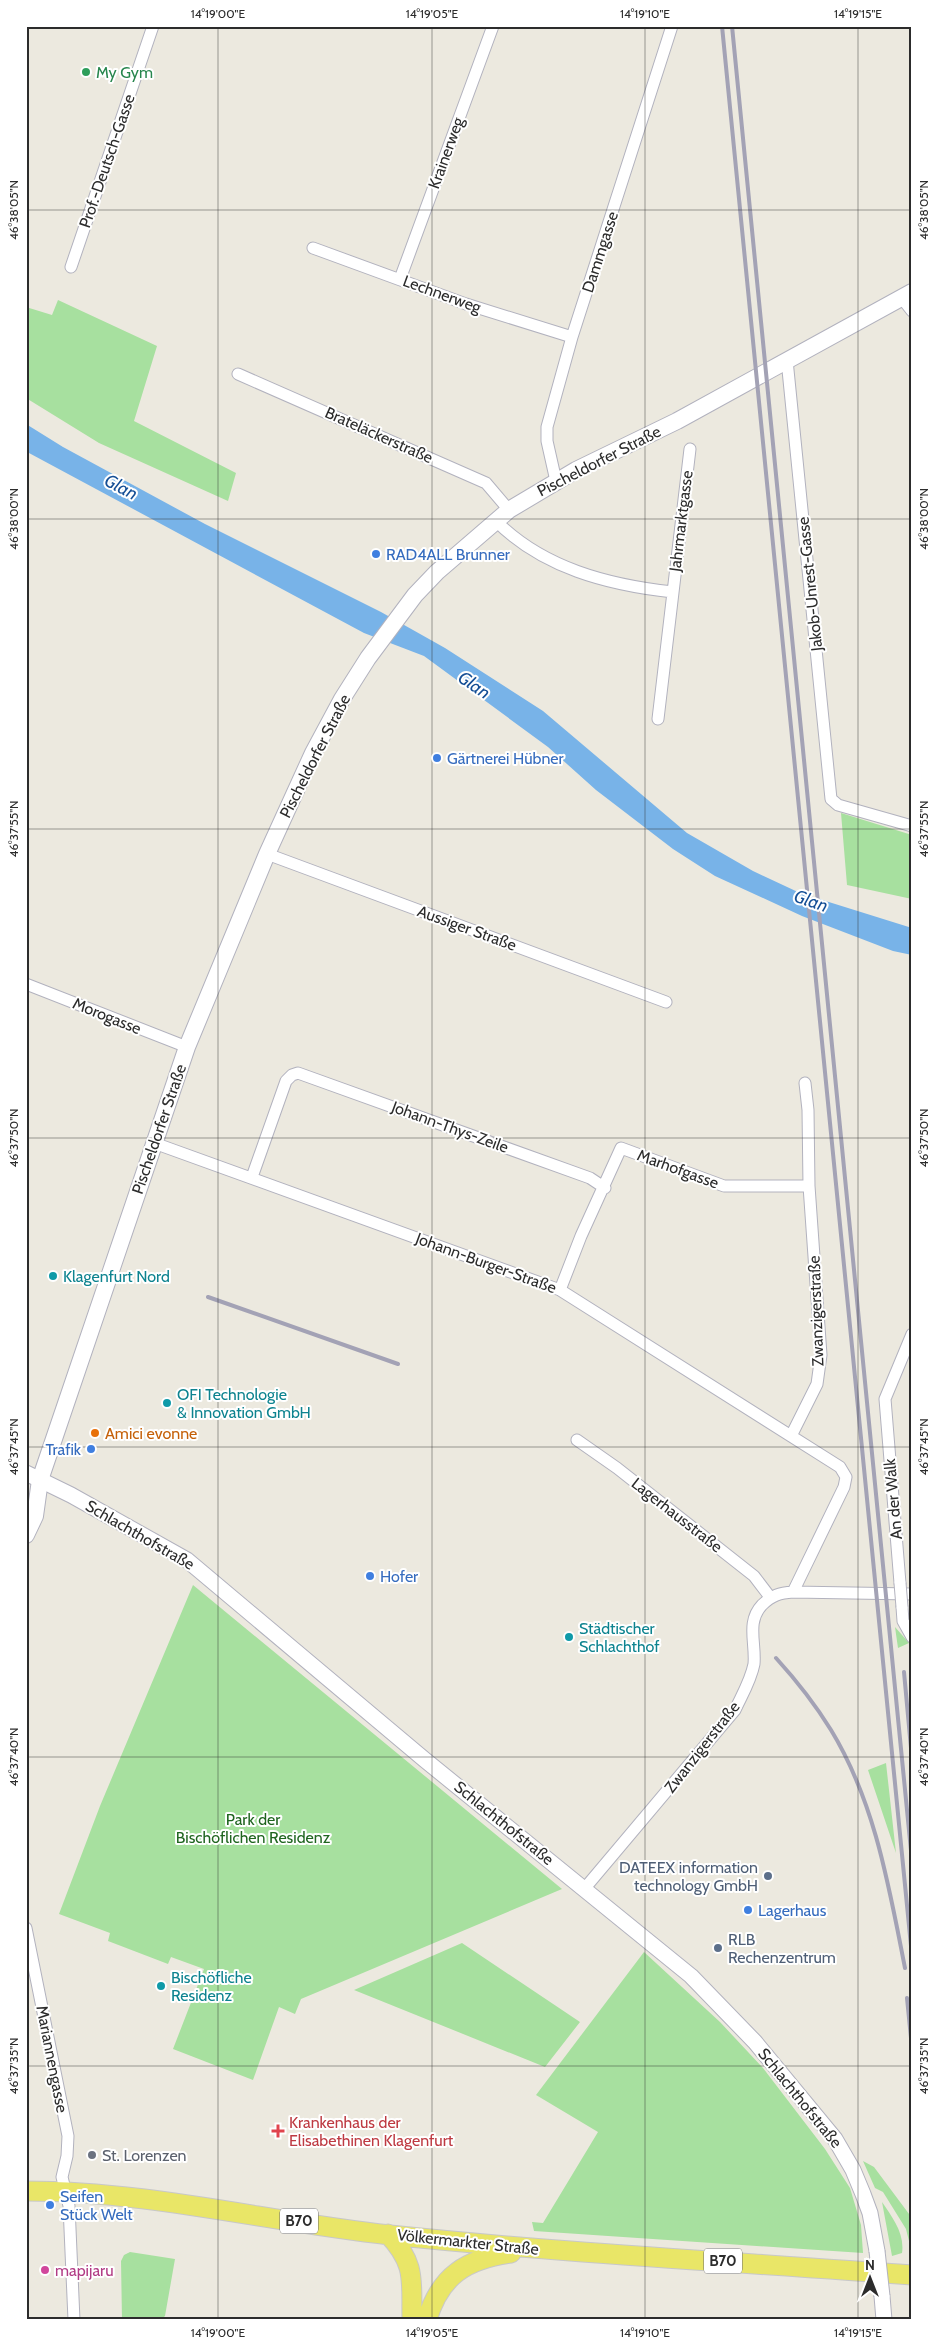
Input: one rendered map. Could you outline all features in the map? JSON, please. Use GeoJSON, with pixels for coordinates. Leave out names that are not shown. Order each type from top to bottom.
{"type":"FeatureCollection","features":[{"type":"Feature","properties":{"kind":"main road","name":"Pischeldorfer Straße"},"geometry":{"type":"LineString","coordinates":[[26,1496],[187,1047],[267,854],[326,728],[368,658],[408,604],[437,572],[495,520],[509,510],[556,481],[677,421],[906,294]]}},
{"type":"Feature","properties":{"kind":"main road","name":"Pischeldorfer Straße"},"geometry":{"type":"LineString","coordinates":[[26,1535],[35,1516],[33,1476]]}},
{"type":"Feature","properties":{"kind":"main road","name":"Völkermarkter Straße"},"geometry":{"type":"LineString","coordinates":[[26,2191],[65,2191],[172,2203],[388,2234],[534,2249],[912,2274]]}},
{"type":"Feature","properties":{"kind":"main road"},"geometry":{"type":"LineString","coordinates":[[388,2234],[403,2250],[409,2262],[412,2320]]}},
{"type":"Feature","properties":{"kind":"main road","name":"B70"},"geometry":{"type":"LineString","coordinates":[[427,2320],[431,2305],[442,2287],[456,2272],[473,2262],[492,2256],[534,2249]]}},
{"type":"Feature","properties":{"kind":"street","name":"Prof.-Deutsch-Gasse"},"geometry":{"type":"LineString","coordinates":[[71,267],[153,26]]}},
{"type":"Feature","properties":{"kind":"street","name":"Krainerweg"},"geometry":{"type":"LineString","coordinates":[[400,279],[493,26]]}},
{"type":"Feature","properties":{"kind":"street","name":"Dammgasse"},"geometry":{"type":"LineString","coordinates":[[556,481],[548,448],[547,427],[572,337],[672,26]]}},
{"type":"Feature","properties":{"kind":"street","name":"Lechnerweg"},"geometry":{"type":"LineString","coordinates":[[313,248],[466,304],[572,337]]}},
{"type":"Feature","properties":{"kind":"street"},"geometry":{"type":"LineString","coordinates":[[906,294],[912,312]]}},
{"type":"Feature","properties":{"kind":"street","name":"Jakob-Unrest-Gasse"},"geometry":{"type":"LineString","coordinates":[[787,360],[831,799],[838,805],[912,826]]}},
{"type":"Feature","properties":{"kind":"street","name":"Brateläckerstraße"},"geometry":{"type":"LineString","coordinates":[[238,374],[486,483],[509,510]]}},
{"type":"Feature","properties":{"kind":"street","name":"Jahrmarktgasse"},"geometry":{"type":"LineString","coordinates":[[658,719],[690,449]]}},
{"type":"Feature","properties":{"kind":"street","name":"Jahrmarktgasse"},"geometry":{"type":"LineString","coordinates":[[495,520],[510,536],[554,562],[628,587],[673,592]]}},
{"type":"Feature","properties":{"kind":"street","name":"Aussiger Straße"},"geometry":{"type":"LineString","coordinates":[[267,854],[666,1002]]}},
{"type":"Feature","properties":{"kind":"street","name":"Morogasse"},"geometry":{"type":"LineString","coordinates":[[26,984],[187,1047]]}},
{"type":"Feature","properties":{"kind":"street","name":"Johann-Thys-Zeile"},"geometry":{"type":"LineString","coordinates":[[252,1177],[286,1081],[292,1075],[298,1073],[590,1178],[605,1188]]}},
{"type":"Feature","properties":{"kind":"street","name":"Zwanzigerstraße"},"geometry":{"type":"LineString","coordinates":[[791,1436],[817,1384],[821,1355],[809,1186],[808,1110],[805,1082]]}},
{"type":"Feature","properties":{"kind":"street","name":"Johann-Burger-Straße"},"geometry":{"type":"LineString","coordinates":[[154,1143],[560,1290],[791,1436]]}},
{"type":"Feature","properties":{"kind":"street","name":"Marhofgasse"},"geometry":{"type":"LineString","coordinates":[[605,1188],[622,1148],[724,1186],[809,1186]]}},
{"type":"Feature","properties":{"kind":"street"},"geometry":{"type":"LineString","coordinates":[[560,1290],[581,1236],[605,1188]]}},
{"type":"Feature","properties":{"kind":"street","name":"An der Walk"},"geometry":{"type":"LineString","coordinates":[[912,1334],[885,1399],[903,1621],[912,1637]]}},
{"type":"Feature","properties":{"kind":"street"},"geometry":{"type":"LineString","coordinates":[[791,1436],[840,1467],[846,1477],[844,1487],[793,1592]]}},
{"type":"Feature","properties":{"kind":"street","name":"Lagerhausstraße"},"geometry":{"type":"LineString","coordinates":[[577,1440],[617,1468],[754,1576],[770,1597]]}},
{"type":"Feature","properties":{"kind":"street","name":"Schlachthofstraße"},"geometry":{"type":"LineString","coordinates":[[33,1476],[187,1560],[424,1760],[585,1888],[691,1976],[725,2009],[755,2042],[835,2139],[853,2170],[872,2220],[884,2320]]}},
{"type":"Feature","properties":{"kind":"street"},"geometry":{"type":"LineString","coordinates":[[770,1597],[780,1593],[793,1592],[912,1594]]}},
{"type":"Feature","properties":{"kind":"street","name":"Zwanzigerstraße"},"geometry":{"type":"LineString","coordinates":[[585,1888],[735,1710],[746,1688],[753,1666],[754,1616],[770,1597]]}},
{"type":"Feature","properties":{"kind":"street","name":"Mariannengasse"},"geometry":{"type":"LineString","coordinates":[[26,1928],[68,2136],[67,2156],[62,2177],[69,2206],[74,2320]]}},
{"type":"Feature","properties":{"kind":"green space"},"geometry":{"type":"Polygon","coordinates":[[[58,300],[157,346],[134,421],[236,473],[228,501],[99,443],[26,398],[26,307],[52,315],[58,300]]]}},
{"type":"Feature","properties":{"kind":"green space"},"geometry":{"type":"Polygon","coordinates":[[[841,813],[912,835],[912,899],[847,885],[841,813]]]}},
{"type":"Feature","properties":{"kind":"green space","name":"Park der Bischöflichen Residenz"},"geometry":{"type":"Polygon","coordinates":[[[193,1585],[562,1889],[301,1999],[295,2014],[279,2007],[253,2080],[173,2049],[204,1969],[171,1957],[168,1964],[108,1941],[110,1933],[59,1914],[100,1806],[193,1585]]]}},
{"type":"Feature","properties":{"kind":"green space"},"geometry":{"type":"Polygon","coordinates":[[[895,1627],[909,1643],[898,1648],[895,1627]]]}},
{"type":"Feature","properties":{"kind":"green space"},"geometry":{"type":"Polygon","coordinates":[[[886,1763],[896,1853],[868,1770],[886,1763]]]}},
{"type":"Feature","properties":{"kind":"green space"},"geometry":{"type":"Polygon","coordinates":[[[462,1943],[580,2022],[545,2067],[354,1990],[462,1943]]]}},
{"type":"Feature","properties":{"kind":"green space"},"geometry":{"type":"Polygon","coordinates":[[[644,1952],[720,2022],[763,2068],[825,2149],[850,2188],[861,2225],[863,2253],[534,2231],[532,2222],[543,2223],[598,2132],[536,2095],[644,1952]]]}},
{"type":"Feature","properties":{"kind":"green space"},"geometry":{"type":"Polygon","coordinates":[[[863,2161],[874,2167],[912,2218],[912,2253],[906,2229],[883,2192],[875,2188],[863,2161]]]}},
{"type":"Feature","properties":{"kind":"green space"},"geometry":{"type":"Polygon","coordinates":[[[882,2202],[890,2213],[902,2239],[902,2253],[892,2256],[882,2202]]]}},
{"type":"Feature","properties":{"kind":"green space"},"geometry":{"type":"Polygon","coordinates":[[[130,2252],[175,2259],[165,2316],[161,2320],[122,2320],[121,2261],[124,2255],[130,2252]]]}},
{"type":"Feature","properties":{"kind":"water","name":"Glan"},"geometry":{"type":"Polygon","coordinates":[[[26,424],[63,447],[205,524],[381,612],[445,648],[543,711],[687,833],[753,871],[800,893],[912,928],[912,955],[893,951],[802,916],[715,876],[673,849],[596,790],[548,747],[424,656],[364,633],[29,453],[26,451],[26,424]]]}},
{"type":"Feature","properties":{"kind":"railway"},"geometry":{"type":"LineString","coordinates":[[722,26],[912,1956]]}},
{"type":"Feature","properties":{"kind":"railway"},"geometry":{"type":"LineString","coordinates":[[732,26],[912,1861]]}},
{"type":"Feature","properties":{"kind":"railway"},"geometry":{"type":"LineString","coordinates":[[208,1297],[398,1364]]}},
{"type":"Feature","properties":{"kind":"railway"},"geometry":{"type":"LineString","coordinates":[[776,1658],[805,1692],[825,1720],[859,1786],[879,1846],[905,1968]]}},
{"type":"Feature","properties":{"kind":"railway"},"geometry":{"type":"LineString","coordinates":[[904,1672],[912,1759]]}},
{"type":"Feature","properties":{"kind":"railway"},"geometry":{"type":"LineString","coordinates":[[907,1998],[912,2048]]}},
{"type":"Feature","properties":{"kind":"place","name":"My Gym"},"geometry":{"type":"Point","coordinates":[86,72]}},
{"type":"Feature","properties":{"kind":"place","name":"RAD4ALL Brunner"},"geometry":{"type":"Point","coordinates":[376,554]}},
{"type":"Feature","properties":{"kind":"place","name":"Gärtnerei Hübner"},"geometry":{"type":"Point","coordinates":[437,758]}},
{"type":"Feature","properties":{"kind":"place","name":"Klagenfurt Nord"},"geometry":{"type":"Point","coordinates":[53,1276]}},
{"type":"Feature","properties":{"kind":"place","name":"OFI Technologie & Innovation GmbH"},"geometry":{"type":"Point","coordinates":[167,1403]}},
{"type":"Feature","properties":{"kind":"place","name":"Amici evonne"},"geometry":{"type":"Point","coordinates":[95,1433]}},
{"type":"Feature","properties":{"kind":"place","name":"Trafik"},"geometry":{"type":"Point","coordinates":[91,1449]}},
{"type":"Feature","properties":{"kind":"place","name":"Hofer"},"geometry":{"type":"Point","coordinates":[370,1576]}},
{"type":"Feature","properties":{"kind":"place","name":"Städtischer Schlachthof"},"geometry":{"type":"Point","coordinates":[569,1637]}},
{"type":"Feature","properties":{"kind":"place","name":"DATEEX information technology GmbH"},"geometry":{"type":"Point","coordinates":[768,1876]}},
{"type":"Feature","properties":{"kind":"place","name":"Lagerhaus"},"geometry":{"type":"Point","coordinates":[748,1910]}},
{"type":"Feature","properties":{"kind":"place","name":"RLB Rechenzentrum"},"geometry":{"type":"Point","coordinates":[718,1948]}},
{"type":"Feature","properties":{"kind":"place","name":"Bischöfliche Residenz"},"geometry":{"type":"Point","coordinates":[161,1986]}},
{"type":"Feature","properties":{"kind":"place","name":"Krankenhaus der Elisabethinen Klagenfurt"},"geometry":{"type":"Point","coordinates":[278,2131]}},
{"type":"Feature","properties":{"kind":"place","name":"St. Lorenzen"},"geometry":{"type":"Point","coordinates":[92,2155]}},
{"type":"Feature","properties":{"kind":"place","name":"Seifen Stück Welt"},"geometry":{"type":"Point","coordinates":[50,2205]}},
{"type":"Feature","properties":{"kind":"place","name":"mapijaru"},"geometry":{"type":"Point","coordinates":[45,2270]}}]}
